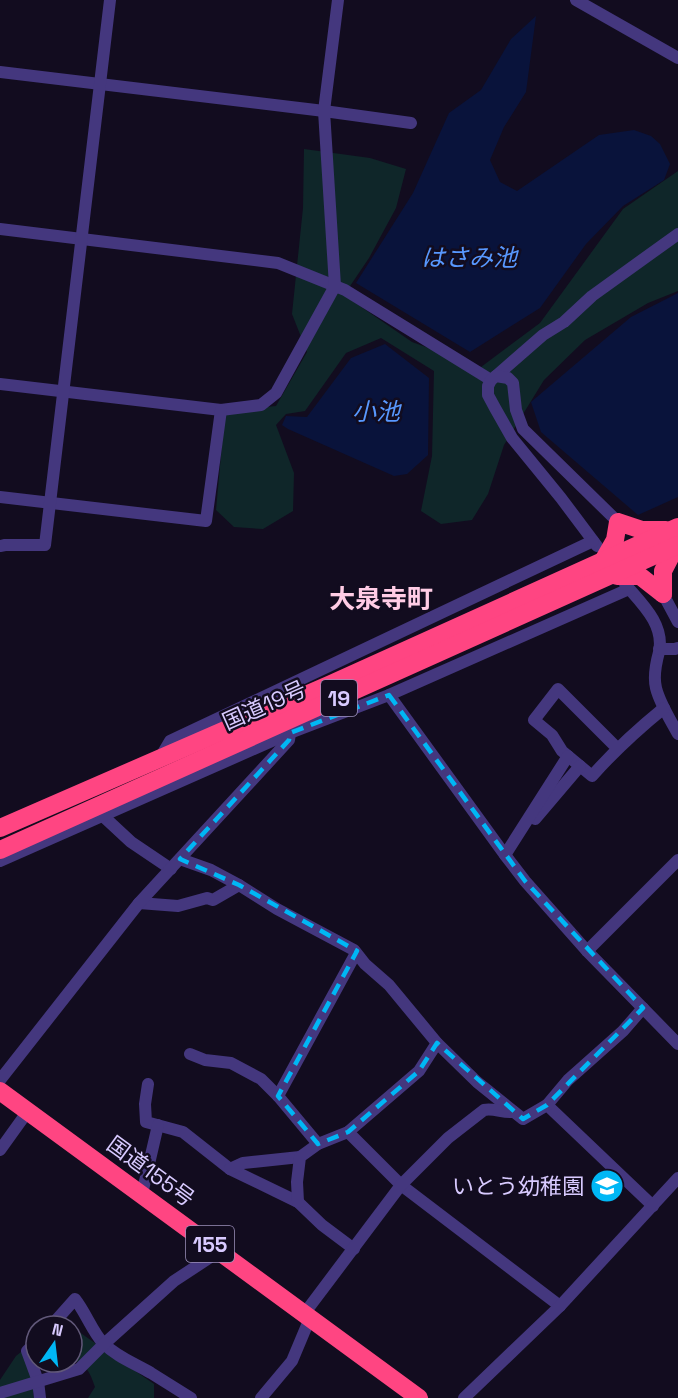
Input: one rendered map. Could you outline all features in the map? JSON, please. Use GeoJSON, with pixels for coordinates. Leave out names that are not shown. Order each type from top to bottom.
{"type":"FeatureCollection","features":[{"type":"Feature","properties":{"kind":"highway"},"geometry":{"type":"LineString","coordinates":[[618,522],[676,537],[663,571],[663,594],[640,576],[610,566],[618,522]]}},
{"type":"Feature","properties":{"kind":"highway","name":"国道19号"},"geometry":{"type":"LineString","coordinates":[[0,850],[419,662],[610,566],[676,537]]}},
{"type":"Feature","properties":{"kind":"highway","name":"国道19号"},"geometry":{"type":"LineString","coordinates":[[0,828],[331,684],[419,662]]}},
{"type":"Feature","properties":{"kind":"highway","name":"国道155号"},"geometry":{"type":"LineString","coordinates":[[0,1091],[419,1398]]}},
{"type":"Feature","properties":{"kind":"street"},"geometry":{"type":"LineString","coordinates":[[0,546],[45,545],[110,0]]}},
{"type":"Feature","properties":{"kind":"street"},"geometry":{"type":"LineString","coordinates":[[0,384],[221,410],[261,405],[276,393],[335,286],[324,111],[338,0]]}},
{"type":"Feature","properties":{"kind":"street"},"geometry":{"type":"LineString","coordinates":[[576,0],[678,58]]}},
{"type":"Feature","properties":{"kind":"street"},"geometry":{"type":"LineString","coordinates":[[0,72],[411,123]]}},
{"type":"Feature","properties":{"kind":"street"},"geometry":{"type":"LineString","coordinates":[[0,229],[278,263],[345,290],[494,378],[508,378],[513,383],[516,410],[523,429],[618,522]]}},
{"type":"Feature","properties":{"kind":"street"},"geometry":{"type":"LineString","coordinates":[[678,234],[592,296],[564,322],[543,335],[488,386],[488,395],[512,438],[561,498],[610,566],[651,614],[658,630],[659,649],[655,662],[655,687],[678,734]]}},
{"type":"Feature","properties":{"kind":"street"},"geometry":{"type":"LineString","coordinates":[[0,497],[206,521],[221,410]]}},
{"type":"Feature","properties":{"kind":"street"},"geometry":{"type":"LineString","coordinates":[[160,758],[170,741],[405,630],[610,566]]}},
{"type":"Feature","properties":{"kind":"street"},"geometry":{"type":"LineString","coordinates":[[0,861],[290,733],[389,695],[419,662],[610,566]]}},
{"type":"Feature","properties":{"kind":"street"},"geometry":{"type":"LineString","coordinates":[[663,594],[678,622]]}},
{"type":"Feature","properties":{"kind":"street"},"geometry":{"type":"LineString","coordinates":[[405,630],[419,662]]}},
{"type":"Feature","properties":{"kind":"street"},"geometry":{"type":"LineString","coordinates":[[659,649],[675,650],[678,648]]}},
{"type":"Feature","properties":{"kind":"street"},"geometry":{"type":"LineString","coordinates":[[617,748],[558,689],[534,720],[552,735],[562,751],[592,776],[617,748],[664,708]]}},
{"type":"Feature","properties":{"kind":"street"},"geometry":{"type":"LineString","coordinates":[[389,695],[525,880],[587,951],[678,1044]]}},
{"type":"Feature","properties":{"kind":"street"},"geometry":{"type":"LineString","coordinates":[[0,1080],[139,903],[289,740],[290,733]]}},
{"type":"Feature","properties":{"kind":"street"},"geometry":{"type":"LineString","coordinates":[[505,855],[568,756]]}},
{"type":"Feature","properties":{"kind":"street"},"geometry":{"type":"LineString","coordinates":[[505,855],[580,766]]}},
{"type":"Feature","properties":{"kind":"street"},"geometry":{"type":"LineString","coordinates":[[103,816],[131,842],[171,868]]}},
{"type":"Feature","properties":{"kind":"street"},"geometry":{"type":"LineString","coordinates":[[180,859],[211,870],[277,909],[354,950],[365,964],[389,985],[437,1042],[477,1082],[523,1119],[547,1105],[568,1080],[623,1031],[643,1008]]}},
{"type":"Feature","properties":{"kind":"street"},"geometry":{"type":"LineString","coordinates":[[587,951],[678,860]]}},
{"type":"Feature","properties":{"kind":"street"},"geometry":{"type":"LineString","coordinates":[[139,903],[178,906],[207,898],[213,900],[239,885]]}},
{"type":"Feature","properties":{"kind":"street"},"geometry":{"type":"LineString","coordinates":[[278,1096],[356,953]]}},
{"type":"Feature","properties":{"kind":"street"},"geometry":{"type":"LineString","coordinates":[[230,1169],[243,1163],[300,1157],[318,1144],[348,1132],[419,1071],[437,1042]]}},
{"type":"Feature","properties":{"kind":"street"},"geometry":{"type":"LineString","coordinates":[[190,1054],[205,1060],[231,1063],[261,1079],[318,1144]]}},
{"type":"Feature","properties":{"kind":"street"},"geometry":{"type":"LineString","coordinates":[[148,1084],[145,1104],[146,1122],[183,1132],[230,1169],[298,1202],[322,1225],[354,1248]]}},
{"type":"Feature","properties":{"kind":"street"},"geometry":{"type":"LineString","coordinates":[[547,1105],[653,1206]]}},
{"type":"Feature","properties":{"kind":"street"},"geometry":{"type":"LineString","coordinates":[[261,1398],[292,1361],[307,1316],[401,1185],[448,1138],[484,1110],[514,1112]]}},
{"type":"Feature","properties":{"kind":"street"},"geometry":{"type":"LineString","coordinates":[[0,1150],[28,1111]]}},
{"type":"Feature","properties":{"kind":"street"},"geometry":{"type":"LineString","coordinates":[[142,1194],[159,1125]]}},
{"type":"Feature","properties":{"kind":"street"},"geometry":{"type":"LineString","coordinates":[[348,1132],[401,1185],[560,1306]]}},
{"type":"Feature","properties":{"kind":"street"},"geometry":{"type":"LineString","coordinates":[[298,1202],[297,1182],[300,1157]]}},
{"type":"Feature","properties":{"kind":"street"},"geometry":{"type":"LineString","coordinates":[[464,1398],[560,1306],[678,1178]]}},
{"type":"Feature","properties":{"kind":"street"},"geometry":{"type":"LineString","coordinates":[[0,1393],[80,1369],[104,1344],[174,1281],[209,1258],[217,1250]]}},
{"type":"Feature","properties":{"kind":"street"},"geometry":{"type":"LineString","coordinates":[[62,1314],[75,1299],[104,1344],[117,1355],[191,1398]]}},
{"type":"Feature","properties":{"kind":"street"},"geometry":{"type":"LineString","coordinates":[[35,1374],[40,1398]]}},
{"type":"Feature","properties":{"kind":"highlighted area"},"geometry":{"type":"Polygon","coordinates":[[[389,695],[525,881],[643,1008],[547,1105],[523,1119],[437,1043],[419,1071],[348,1132],[318,1144],[278,1096],[357,951],[239,885],[180,859],[289,740],[290,733],[389,695]]]}},
{"type":"Feature","properties":{"kind":"green space"},"geometry":{"type":"Polygon","coordinates":[[[304,149],[370,158],[406,169],[396,208],[369,258],[344,295],[412,342],[481,367],[540,323],[623,209],[678,171],[678,291],[648,303],[585,340],[544,380],[504,445],[488,494],[472,520],[441,524],[421,511],[432,456],[434,371],[381,338],[346,353],[305,411],[286,414],[276,425],[294,473],[293,511],[263,529],[234,527],[216,510],[225,411],[276,406],[307,352],[292,314],[303,208],[304,149]]]}},
{"type":"Feature","properties":{"kind":"green space"},"geometry":{"type":"Polygon","coordinates":[[[84,1335],[154,1384],[154,1398],[88,1398],[95,1387],[84,1366],[84,1335]]]}},
{"type":"Feature","properties":{"kind":"green space"},"geometry":{"type":"Polygon","coordinates":[[[24,1350],[24,1374],[36,1374],[34,1398],[0,1398],[0,1380],[16,1356],[24,1350]]]}},
{"type":"Feature","properties":{"kind":"water","name":"はさみ池"},"geometry":{"type":"Polygon","coordinates":[[[536,16],[526,92],[504,127],[490,160],[500,182],[517,191],[599,135],[634,130],[651,136],[660,144],[670,164],[664,180],[623,206],[586,244],[540,308],[470,352],[356,283],[413,193],[449,113],[481,90],[511,39],[536,16]]]}},
{"type":"Feature","properties":{"kind":"water"},"geometry":{"type":"Polygon","coordinates":[[[678,293],[678,497],[638,515],[541,432],[531,402],[631,317],[678,293]]]}},
{"type":"Feature","properties":{"kind":"water","name":"小池"},"geometry":{"type":"Polygon","coordinates":[[[385,344],[429,378],[428,455],[407,474],[394,476],[282,425],[286,416],[307,417],[351,358],[385,344]]]}},
{"type":"Feature","properties":{"kind":"place","name":"いとう幼稚園"},"geometry":{"type":"Point","coordinates":[607,1186]}},
{"type":"Feature","properties":{"kind":"district","name":"大泉寺町"},"geometry":{"type":"Point","coordinates":[381,599]}}]}
